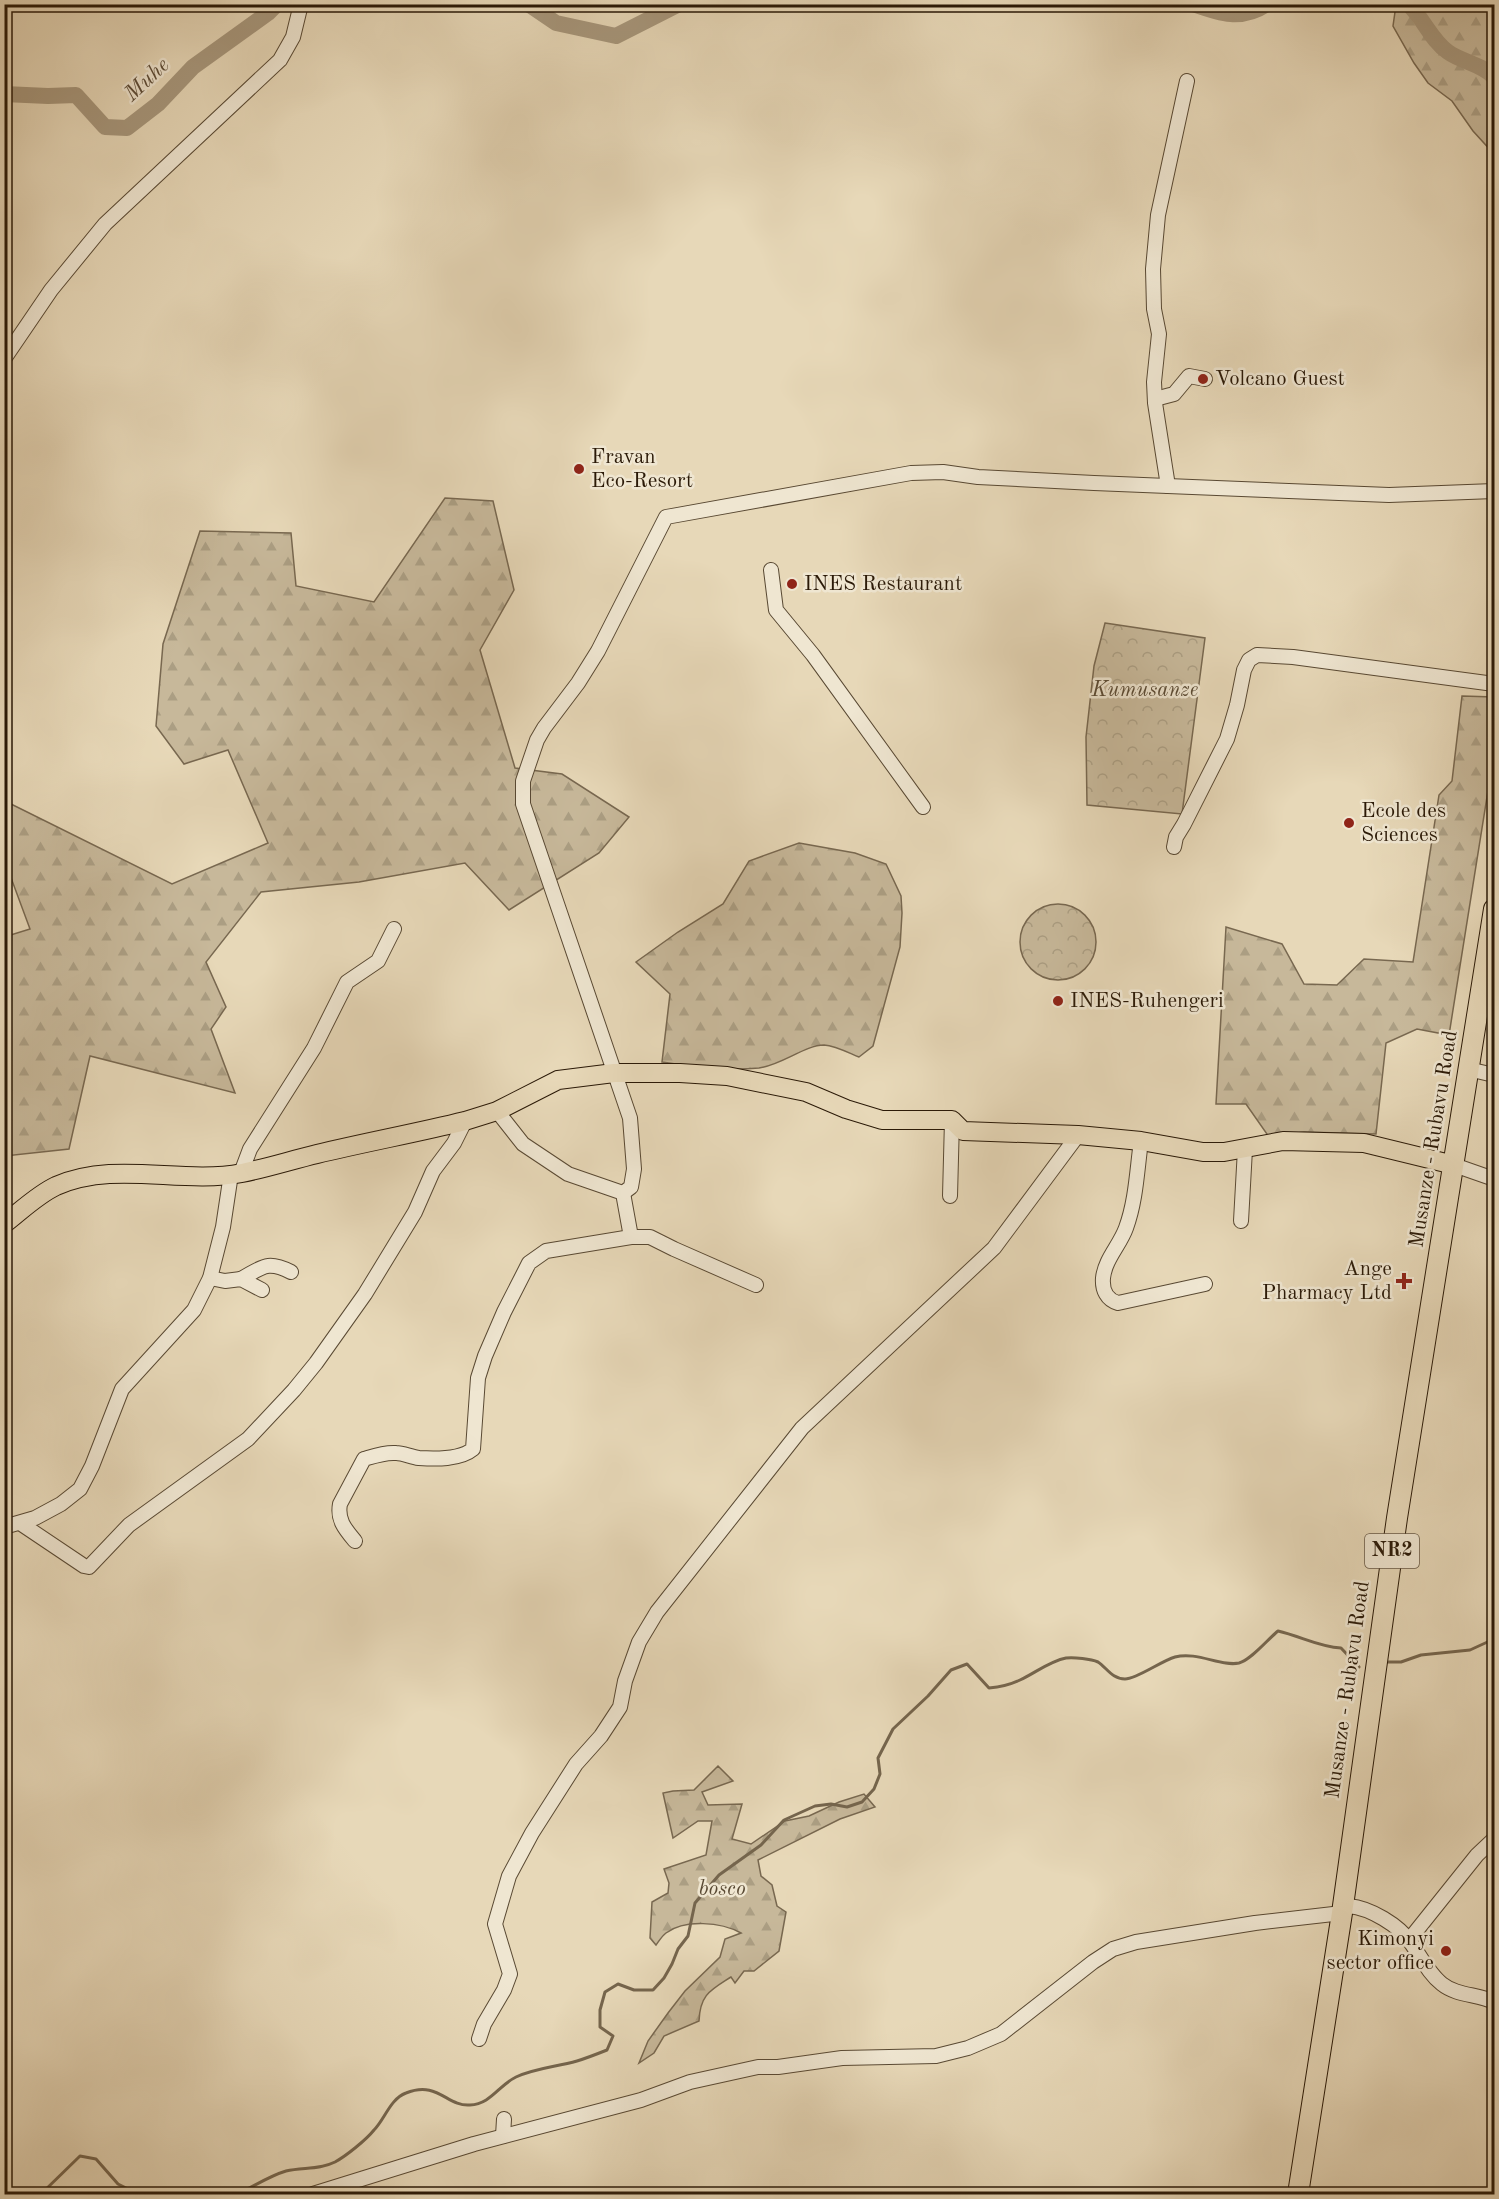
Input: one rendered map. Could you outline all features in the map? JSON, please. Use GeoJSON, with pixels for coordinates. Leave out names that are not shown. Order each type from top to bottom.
{"type":"FeatureCollection","features":[{"type":"Feature","properties":{"kind":"highway","name":"Musanze - Rubavu Road"},"geometry":{"type":"LineString","coordinates":[[1298,2194],[1342,1913],[1395,1529],[1494,909]]}},
{"type":"Feature","properties":{"kind":"main road"},"geometry":{"type":"LineString","coordinates":[[4,1224],[31,1202],[55,1187],[82,1178],[135,1173],[194,1176],[236,1174],[497,1111],[558,1080],[614,1073],[727,1076],[806,1092],[846,1109],[882,1120],[952,1120],[963,1131],[1141,1141],[1203,1152],[1224,1152],[1283,1141],[1364,1143],[1454,1166]]}},
{"type":"Feature","properties":{"kind":"street"},"geometry":{"type":"LineString","coordinates":[[4,359],[51,290],[105,224],[280,60],[293,37],[301,4]]}},
{"type":"Feature","properties":{"kind":"street"},"geometry":{"type":"LineString","coordinates":[[1168,486],[1155,399],[1159,334],[1154,309],[1153,269],[1157,226],[1187,81]]}},
{"type":"Feature","properties":{"kind":"street"},"geometry":{"type":"LineString","coordinates":[[1155,399],[1174,394],[1189,376],[1205,380]]}},
{"type":"Feature","properties":{"kind":"street"},"geometry":{"type":"LineString","coordinates":[[623,1193],[631,1187],[634,1169],[630,1118],[523,804],[522,793],[526,773],[541,734],[598,651],[666,517],[919,472],[943,472],[978,477],[1389,495],[1494,491]]}},
{"type":"Feature","properties":{"kind":"street"},"geometry":{"type":"LineString","coordinates":[[771,570],[776,610],[813,655],[923,807]]}},
{"type":"Feature","properties":{"kind":"street"},"geometry":{"type":"LineString","coordinates":[[1174,847],[1176,837],[1185,825],[1227,739],[1244,670],[1249,660],[1257,656],[1293,657],[1494,684]]}},
{"type":"Feature","properties":{"kind":"street"},"geometry":{"type":"LineString","coordinates":[[4,1527],[35,1518],[61,1504],[80,1489],[92,1466],[126,1382],[194,1310],[210,1278],[236,1174],[250,1149],[314,1048],[347,982],[378,961],[394,929]]}},
{"type":"Feature","properties":{"kind":"street"},"geometry":{"type":"LineString","coordinates":[[1468,1069],[1494,1075]]}},
{"type":"Feature","properties":{"kind":"street"},"geometry":{"type":"LineString","coordinates":[[497,1111],[523,1144],[567,1174],[623,1193]]}},
{"type":"Feature","properties":{"kind":"street"},"geometry":{"type":"LineString","coordinates":[[20,1523],[84,1566],[89,1567],[129,1525],[248,1438],[294,1390],[316,1363],[365,1294],[415,1212],[433,1171],[454,1143],[465,1120]]}},
{"type":"Feature","properties":{"kind":"street"},"geometry":{"type":"LineString","coordinates":[[950,1196],[952,1120]]}},
{"type":"Feature","properties":{"kind":"street"},"geometry":{"type":"LineString","coordinates":[[479,2039],[484,2024],[504,1990],[510,1974],[495,1924],[509,1875],[532,1833],[576,1764],[601,1736],[620,1707],[625,1682],[639,1642],[657,1612],[802,1428],[994,1248],[1078,1136]]}},
{"type":"Feature","properties":{"kind":"street"},"geometry":{"type":"LineString","coordinates":[[1141,1141],[1130,1216],[1126,1230],[1105,1268],[1103,1281],[1107,1297],[1118,1303],[1204,1284]]}},
{"type":"Feature","properties":{"kind":"street"},"geometry":{"type":"LineString","coordinates":[[1240,1221],[1245,1149]]}},
{"type":"Feature","properties":{"kind":"street"},"geometry":{"type":"LineString","coordinates":[[1454,1166],[1494,1179]]}},
{"type":"Feature","properties":{"kind":"street"},"geometry":{"type":"LineString","coordinates":[[623,1193],[631,1237]]}},
{"type":"Feature","properties":{"kind":"street"},"geometry":{"type":"LineString","coordinates":[[355,1541],[342,1526],[338,1512],[364,1459],[383,1453],[397,1453],[418,1458],[445,1458],[468,1453],[473,1449],[478,1378],[485,1356],[529,1263],[546,1251],[631,1237],[650,1237],[756,1285]]}},
{"type":"Feature","properties":{"kind":"street"},"geometry":{"type":"LineString","coordinates":[[210,1278],[225,1281],[241,1279],[268,1265],[277,1265],[291,1272]]}},
{"type":"Feature","properties":{"kind":"street"},"geometry":{"type":"LineString","coordinates":[[241,1279],[262,1290]]}},
{"type":"Feature","properties":{"kind":"street"},"geometry":{"type":"LineString","coordinates":[[1409,1940],[1477,1855],[1494,1839]]}},
{"type":"Feature","properties":{"kind":"street"},"geometry":{"type":"LineString","coordinates":[[313,2194],[503,2136],[641,2100],[690,2082],[758,2067],[778,2067],[842,2058],[936,2056],[968,2048],[1001,2034],[1113,1949],[1136,1942],[1254,1923],[1342,1913],[1348,1906],[1357,1907],[1393,1926],[1409,1940],[1441,1983],[1453,1991],[1483,1997],[1494,2002]]}},
{"type":"Feature","properties":{"kind":"street"},"geometry":{"type":"LineString","coordinates":[[503,2136],[504,2120]]}},
{"type":"Feature","properties":{"kind":"green space"},"geometry":{"type":"Polygon","coordinates":[[[1396,5],[1494,5],[1494,154],[1473,131],[1452,101],[1428,83],[1414,63],[1393,26],[1396,5]]]}},
{"type":"Feature","properties":{"kind":"green space"},"geometry":{"type":"Polygon","coordinates":[[[445,498],[493,501],[514,590],[480,650],[515,768],[562,774],[629,817],[599,853],[509,910],[465,863],[359,882],[261,892],[206,962],[226,1007],[211,1029],[235,1093],[90,1056],[69,1149],[5,1156],[4,937],[30,929],[10,875],[5,876],[5,801],[172,884],[268,843],[228,750],[184,764],[156,726],[163,644],[200,531],[291,533],[296,586],[374,602],[445,498]]]}},
{"type":"Feature","properties":{"kind":"green space","name":"Kumusanze"},"geometry":{"type":"Polygon","coordinates":[[[1105,623],[1205,638],[1182,814],[1087,805],[1086,737],[1094,666],[1105,623]]]}},
{"type":"Feature","properties":{"kind":"green space"},"geometry":{"type":"Polygon","coordinates":[[[1462,696],[1494,697],[1494,753],[1449,1035],[1417,1029],[1386,1043],[1376,1134],[1304,1132],[1269,1137],[1246,1104],[1216,1104],[1226,927],[1282,944],[1304,984],[1337,985],[1364,959],[1413,962],[1439,795],[1452,781],[1462,696]]]}},
{"type":"Feature","properties":{"kind":"green space"},"geometry":{"type":"Polygon","coordinates":[[[799,843],[855,853],[886,864],[901,896],[900,947],[873,1046],[859,1057],[833,1047],[817,1046],[759,1068],[710,1068],[662,1062],[670,994],[636,962],[723,904],[749,861],[799,843]]]}},
{"type":"Feature","properties":{"kind":"green space"},"geometry":{"type":"Polygon","coordinates":[[[1058,904],[1073,907],[1085,915],[1093,927],[1096,942],[1093,957],[1085,969],[1073,977],[1058,980],[1043,977],[1031,969],[1023,957],[1020,942],[1023,927],[1031,915],[1043,907],[1058,904]]]}},
{"type":"Feature","properties":{"kind":"green space","name":"bosco"},"geometry":{"type":"Polygon","coordinates":[[[718,1766],[733,1781],[702,1792],[708,1805],[742,1804],[732,1839],[751,1844],[785,1821],[809,1816],[839,1802],[864,1794],[875,1807],[840,1819],[758,1860],[761,1876],[772,1885],[777,1906],[786,1912],[779,1951],[754,1971],[744,1971],[735,1983],[731,1977],[712,1990],[704,1999],[699,2021],[664,2036],[654,2053],[639,2063],[648,2041],[668,2013],[685,1991],[720,1957],[725,1939],[741,1933],[724,1926],[693,1924],[666,1933],[656,1945],[650,1938],[652,1902],[668,1893],[669,1883],[664,1869],[706,1855],[712,1821],[698,1821],[673,1838],[663,1793],[694,1790],[718,1766]]]}},
{"type":"Feature","properties":{"kind":"waterway","name":"Muhe"},"geometry":{"type":"LineString","coordinates":[[4,94],[76,95],[105,127],[127,128],[158,104],[193,67],[268,13],[277,4]]}},
{"type":"Feature","properties":{"kind":"waterway","name":"Muhe"},"geometry":{"type":"LineString","coordinates":[[528,4],[556,23],[616,36],[679,4]]}},
{"type":"Feature","properties":{"kind":"waterway","name":"Muhe"},"geometry":{"type":"LineString","coordinates":[[1193,4],[1231,14],[1248,13],[1267,4]]}},
{"type":"Feature","properties":{"kind":"waterway","name":"Muhe"},"geometry":{"type":"LineString","coordinates":[[1408,4],[1442,47],[1484,69],[1494,77]]}},
{"type":"Feature","properties":{"kind":"waterway"},"geometry":{"type":"LineString","coordinates":[[237,2194],[280,2173],[329,2165],[340,2159],[356,2148],[378,2125],[392,2104],[406,2093],[426,2090],[462,2105],[477,2104],[489,2098],[516,2077],[577,2061],[607,2050],[613,2036],[600,2027],[600,2010],[605,1992],[618,1984],[634,1990],[653,1990],[664,1978],[678,1949],[688,1936],[695,1903],[719,1875],[761,1845],[784,1820],[815,1806],[831,1804],[847,1807],[862,1802],[874,1789],[880,1774],[878,1758],[893,1729],[928,1696],[951,1670],[967,1664],[989,1688],[1012,1683],[1054,1662],[1073,1658],[1098,1662],[1113,1675],[1125,1679],[1175,1657],[1192,1656],[1224,1663],[1239,1663],[1254,1654],[1278,1631],[1325,1646],[1341,1648],[1359,1667]]}},
{"type":"Feature","properties":{"kind":"waterway"},"geometry":{"type":"LineString","coordinates":[[1384,1662],[1401,1662],[1421,1655],[1470,1650],[1494,1639]]}},
{"type":"Feature","properties":{"kind":"waterway"},"geometry":{"type":"LineString","coordinates":[[41,2194],[80,2156],[96,2159],[118,2184],[138,2194]]}},
{"type":"Feature","properties":{"kind":"place","name":"Volcano Guest"},"geometry":{"type":"Point","coordinates":[1203,379]}},
{"type":"Feature","properties":{"kind":"place","name":"Fravan Eco-Resort"},"geometry":{"type":"Point","coordinates":[579,469]}},
{"type":"Feature","properties":{"kind":"place","name":"INES Restaurant"},"geometry":{"type":"Point","coordinates":[792,584]}},
{"type":"Feature","properties":{"kind":"place","name":"Ecole des Sciences"},"geometry":{"type":"Point","coordinates":[1349,823]}},
{"type":"Feature","properties":{"kind":"place","name":"INES-Ruhengeri"},"geometry":{"type":"Point","coordinates":[1058,1001]}},
{"type":"Feature","properties":{"kind":"place","name":"Ange Pharmacy Ltd"},"geometry":{"type":"Point","coordinates":[1404,1281]}},
{"type":"Feature","properties":{"kind":"place","name":"Kimonyi sector office"},"geometry":{"type":"Point","coordinates":[1446,1951]}}]}
